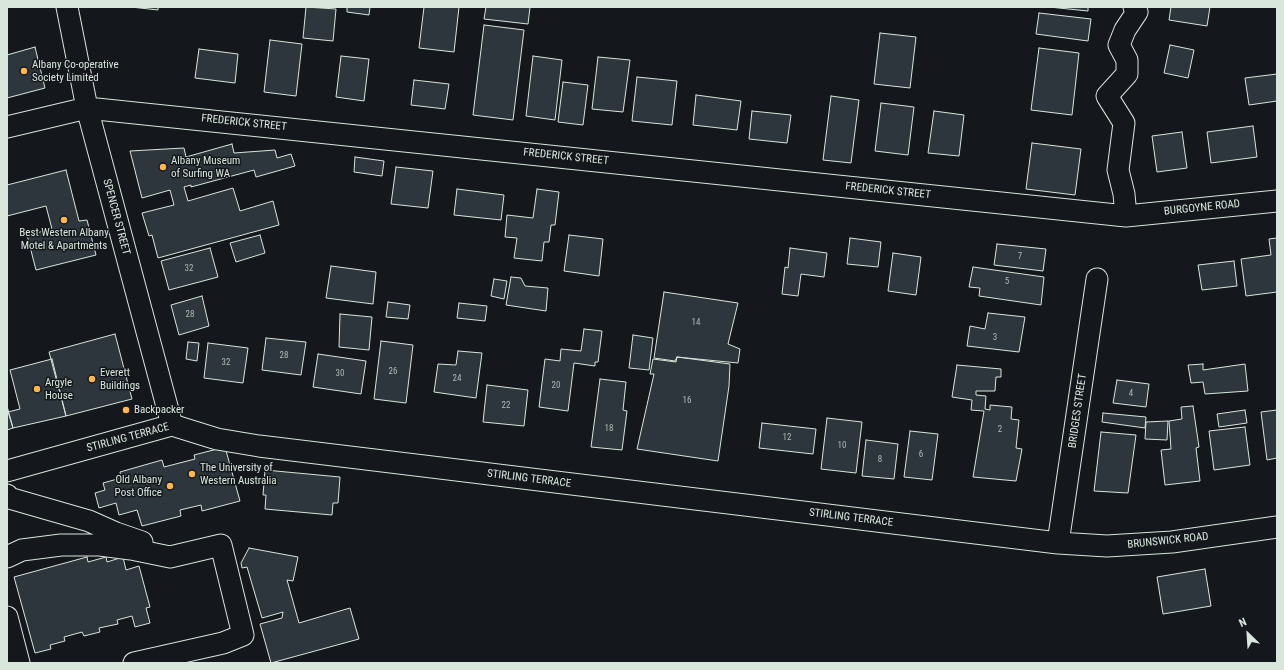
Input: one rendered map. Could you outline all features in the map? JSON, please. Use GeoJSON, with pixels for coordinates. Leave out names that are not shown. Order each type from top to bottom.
{"type":"FeatureCollection","features":[{"type":"Feature","properties":{"kind":"street","name":"SPENCER STREET"},"geometry":{"type":"LineString","coordinates":[[67,7],[87,108],[172,425]]}},
{"type":"Feature","properties":{"kind":"street"},"geometry":{"type":"LineString","coordinates":[[1126,216],[1124,194],[1118,170],[1124,123],[1107,96],[1127,74],[1127,60],[1119,45],[1124,30],[1137,12],[1134,7]]}},
{"type":"Feature","properties":{"kind":"street","name":"FREDERICK STREET"},"geometry":{"type":"LineString","coordinates":[[7,127],[87,108],[1126,216]]}},
{"type":"Feature","properties":{"kind":"street","name":"BURGOYNE ROAD"},"geometry":{"type":"LineString","coordinates":[[1126,216],[1277,201]]}},
{"type":"Feature","properties":{"kind":"street","name":"BRIDGES STREET"},"geometry":{"type":"LineString","coordinates":[[1058,543],[1097,279]]}},
{"type":"Feature","properties":{"kind":"street","name":"STIRLING TERRACE"},"geometry":{"type":"LineString","coordinates":[[7,471],[172,425],[217,439],[259,446],[1058,543]]}},
{"type":"Feature","properties":{"kind":"street"},"geometry":{"type":"LineString","coordinates":[[7,495],[9,498],[89,521],[116,533],[144,542],[170,557]]}},
{"type":"Feature","properties":{"kind":"street","name":"BRUNSWICK ROAD"},"geometry":{"type":"LineString","coordinates":[[1058,543],[1107,546],[1172,542],[1277,527]]}},
{"type":"Feature","properties":{"kind":"street"},"geometry":{"type":"LineString","coordinates":[[7,557],[22,550],[61,545],[100,545],[131,549],[170,557],[221,545],[243,635],[223,643],[134,663]]}},
{"type":"Feature","properties":{"kind":"street"},"geometry":{"type":"LineString","coordinates":[[7,617],[19,663]]}},
{"type":"Feature","properties":{"kind":"building"},"geometry":{"type":"Polygon","coordinates":[[[131,7],[158,7],[158,10],[131,7]]]}},
{"type":"Feature","properties":{"kind":"building"},"geometry":{"type":"Polygon","coordinates":[[[306,7],[336,9],[333,41],[303,38],[306,7]]]}},
{"type":"Feature","properties":{"kind":"building"},"geometry":{"type":"Polygon","coordinates":[[[347,7],[370,7],[369,15],[347,12],[347,7]]]}},
{"type":"Feature","properties":{"kind":"building"},"geometry":{"type":"Polygon","coordinates":[[[424,7],[459,7],[454,52],[419,48],[424,7]]]}},
{"type":"Feature","properties":{"kind":"building"},"geometry":{"type":"Polygon","coordinates":[[[486,7],[530,7],[528,24],[484,19],[486,7]]]}},
{"type":"Feature","properties":{"kind":"building"},"geometry":{"type":"Polygon","coordinates":[[[1049,7],[1088,7],[1088,11],[1049,7]]]}},
{"type":"Feature","properties":{"kind":"building"},"geometry":{"type":"Polygon","coordinates":[[[1171,7],[1210,7],[1207,26],[1169,20],[1171,7]]]}},
{"type":"Feature","properties":{"kind":"building"},"geometry":{"type":"Polygon","coordinates":[[[1039,13],[1091,19],[1088,41],[1036,34],[1039,13]]]}},
{"type":"Feature","properties":{"kind":"building"},"geometry":{"type":"Polygon","coordinates":[[[484,25],[524,30],[513,120],[473,115],[484,25]]]}},
{"type":"Feature","properties":{"kind":"building"},"geometry":{"type":"Polygon","coordinates":[[[880,33],[916,37],[910,88],[874,84],[880,33]]]}},
{"type":"Feature","properties":{"kind":"building"},"geometry":{"type":"Polygon","coordinates":[[[270,40],[302,44],[296,96],[264,92],[270,40]]]}},
{"type":"Feature","properties":{"kind":"building"},"geometry":{"type":"Polygon","coordinates":[[[1170,45],[1194,50],[1188,78],[1164,73],[1170,45]]]}},
{"type":"Feature","properties":{"kind":"building","name":"Albany Co-operative Society Limited"},"geometry":{"type":"Polygon","coordinates":[[[35,47],[45,88],[7,98],[7,55],[35,47]]]}},
{"type":"Feature","properties":{"kind":"building"},"geometry":{"type":"Polygon","coordinates":[[[1039,48],[1079,53],[1072,115],[1031,110],[1039,48]]]}},
{"type":"Feature","properties":{"kind":"building"},"geometry":{"type":"Polygon","coordinates":[[[199,49],[238,54],[235,83],[195,78],[199,49]]]}},
{"type":"Feature","properties":{"kind":"building"},"geometry":{"type":"Polygon","coordinates":[[[341,56],[369,59],[364,101],[336,97],[341,56]]]}},
{"type":"Feature","properties":{"kind":"building"},"geometry":{"type":"Polygon","coordinates":[[[533,56],[562,60],[555,120],[526,116],[533,56]]]}},
{"type":"Feature","properties":{"kind":"building"},"geometry":{"type":"Polygon","coordinates":[[[598,57],[630,60],[623,112],[592,109],[598,57]]]}},
{"type":"Feature","properties":{"kind":"building"},"geometry":{"type":"Polygon","coordinates":[[[1277,74],[1277,101],[1249,105],[1245,78],[1277,74]]]}},
{"type":"Feature","properties":{"kind":"building"},"geometry":{"type":"Polygon","coordinates":[[[637,77],[677,81],[672,125],[632,121],[637,77]]]}},
{"type":"Feature","properties":{"kind":"building"},"geometry":{"type":"Polygon","coordinates":[[[414,80],[449,84],[445,109],[411,105],[414,80]]]}},
{"type":"Feature","properties":{"kind":"building"},"geometry":{"type":"Polygon","coordinates":[[[563,82],[588,85],[583,125],[558,122],[563,82]]]}},
{"type":"Feature","properties":{"kind":"building"},"geometry":{"type":"Polygon","coordinates":[[[696,95],[741,101],[737,130],[693,125],[696,95]]]}},
{"type":"Feature","properties":{"kind":"building"},"geometry":{"type":"Polygon","coordinates":[[[831,96],[859,100],[851,163],[823,160],[831,96]]]}},
{"type":"Feature","properties":{"kind":"building"},"geometry":{"type":"Polygon","coordinates":[[[881,103],[914,107],[908,155],[875,151],[881,103]]]}},
{"type":"Feature","properties":{"kind":"building"},"geometry":{"type":"Polygon","coordinates":[[[752,111],[791,115],[787,143],[749,139],[752,111]]]}},
{"type":"Feature","properties":{"kind":"building"},"geometry":{"type":"Polygon","coordinates":[[[934,111],[964,115],[959,156],[928,153],[934,111]]]}},
{"type":"Feature","properties":{"kind":"building"},"geometry":{"type":"Polygon","coordinates":[[[1253,126],[1257,157],[1211,163],[1207,132],[1253,126]]]}},
{"type":"Feature","properties":{"kind":"building"},"geometry":{"type":"Polygon","coordinates":[[[1182,132],[1187,168],[1157,172],[1152,136],[1182,132]]]}},
{"type":"Feature","properties":{"kind":"building"},"geometry":{"type":"Polygon","coordinates":[[[1032,143],[1081,149],[1075,195],[1026,189],[1032,143]]]}},
{"type":"Feature","properties":{"kind":"building"},"geometry":{"type":"Polygon","coordinates":[[[232,144],[234,153],[275,150],[277,158],[291,154],[295,166],[256,177],[254,170],[191,187],[191,185],[184,187],[188,201],[233,188],[240,211],[273,201],[279,225],[158,258],[152,235],[149,236],[142,213],[174,205],[170,190],[142,198],[130,151],[184,148],[186,157],[232,144]]]}},
{"type":"Feature","properties":{"kind":"building"},"geometry":{"type":"Polygon","coordinates":[[[355,157],[384,161],[382,176],[354,172],[355,157]]]}},
{"type":"Feature","properties":{"kind":"building"},"geometry":{"type":"Polygon","coordinates":[[[396,167],[433,171],[428,208],[391,204],[396,167]]]}},
{"type":"Feature","properties":{"kind":"building","name":"Best Western Albany Motel & Apartments"},"geometry":{"type":"Polygon","coordinates":[[[66,170],[79,221],[87,220],[96,255],[36,270],[27,235],[52,229],[46,206],[7,216],[7,185],[66,170]]]}},
{"type":"Feature","properties":{"kind":"building"},"geometry":{"type":"Polygon","coordinates":[[[457,189],[504,195],[501,220],[454,215],[457,189]]]}},
{"type":"Feature","properties":{"kind":"building"},"geometry":{"type":"Polygon","coordinates":[[[537,189],[559,192],[555,225],[551,225],[549,242],[544,242],[542,261],[514,258],[517,238],[505,237],[507,215],[533,218],[537,189]]]}},
{"type":"Feature","properties":{"kind":"building"},"geometry":{"type":"Polygon","coordinates":[[[260,235],[265,253],[236,262],[230,243],[260,235]]]}},
{"type":"Feature","properties":{"kind":"building"},"geometry":{"type":"Polygon","coordinates":[[[569,235],[603,239],[599,276],[564,271],[569,235]]]}},
{"type":"Feature","properties":{"kind":"building"},"geometry":{"type":"Polygon","coordinates":[[[850,238],[881,242],[878,267],[847,264],[850,238]]]}},
{"type":"Feature","properties":{"kind":"building"},"geometry":{"type":"Polygon","coordinates":[[[1277,238],[1277,292],[1246,296],[1241,259],[1271,255],[1269,239],[1277,238]]]}},
{"type":"Feature","properties":{"kind":"building"},"geometry":{"type":"Polygon","coordinates":[[[997,244],[1046,249],[1043,271],[994,265],[997,244]]]}},
{"type":"Feature","properties":{"kind":"building"},"geometry":{"type":"Polygon","coordinates":[[[210,248],[218,277],[169,290],[161,261],[210,248]]]}},
{"type":"Feature","properties":{"kind":"building"},"geometry":{"type":"Polygon","coordinates":[[[790,248],[827,253],[824,277],[801,274],[798,296],[782,294],[785,267],[788,268],[790,248]]]}},
{"type":"Feature","properties":{"kind":"building"},"geometry":{"type":"Polygon","coordinates":[[[893,253],[921,257],[916,295],[888,291],[893,253]]]}},
{"type":"Feature","properties":{"kind":"building"},"geometry":{"type":"Polygon","coordinates":[[[1234,261],[1237,286],[1202,290],[1198,265],[1234,261]]]}},
{"type":"Feature","properties":{"kind":"building"},"geometry":{"type":"Polygon","coordinates":[[[331,266],[376,272],[373,304],[326,298],[331,266]]]}},
{"type":"Feature","properties":{"kind":"building"},"geometry":{"type":"Polygon","coordinates":[[[973,267],[1044,277],[1041,305],[979,296],[980,288],[969,287],[973,267]]]}},
{"type":"Feature","properties":{"kind":"building"},"geometry":{"type":"Polygon","coordinates":[[[511,277],[521,278],[525,286],[548,288],[546,311],[506,305],[511,277]]]}},
{"type":"Feature","properties":{"kind":"building"},"geometry":{"type":"Polygon","coordinates":[[[494,279],[507,281],[504,299],[491,296],[494,279]]]}},
{"type":"Feature","properties":{"kind":"building"},"geometry":{"type":"Polygon","coordinates":[[[664,292],[738,303],[728,344],[740,349],[738,363],[677,357],[675,361],[654,358],[664,292]]]}},
{"type":"Feature","properties":{"kind":"building"},"geometry":{"type":"Polygon","coordinates":[[[202,296],[209,326],[179,335],[171,305],[202,296]]]}},
{"type":"Feature","properties":{"kind":"building"},"geometry":{"type":"Polygon","coordinates":[[[388,302],[410,305],[408,319],[386,317],[388,302]]]}},
{"type":"Feature","properties":{"kind":"building"},"geometry":{"type":"Polygon","coordinates":[[[459,303],[487,306],[485,321],[457,318],[459,303]]]}},
{"type":"Feature","properties":{"kind":"building"},"geometry":{"type":"Polygon","coordinates":[[[988,313],[1025,317],[1019,352],[967,346],[970,326],[985,329],[988,313]]]}},
{"type":"Feature","properties":{"kind":"building"},"geometry":{"type":"Polygon","coordinates":[[[340,314],[372,317],[369,350],[339,347],[340,314]]]}},
{"type":"Feature","properties":{"kind":"building"},"geometry":{"type":"Polygon","coordinates":[[[584,329],[602,331],[598,362],[595,362],[595,366],[574,363],[568,411],[539,407],[545,359],[560,361],[561,349],[581,351],[584,329]]]}},
{"type":"Feature","properties":{"kind":"building","name":"Everett Buildings"},"geometry":{"type":"Polygon","coordinates":[[[115,334],[132,399],[66,416],[49,352],[115,334]]]}},
{"type":"Feature","properties":{"kind":"building"},"geometry":{"type":"Polygon","coordinates":[[[633,335],[653,338],[649,370],[629,368],[633,335]]]}},
{"type":"Feature","properties":{"kind":"building"},"geometry":{"type":"Polygon","coordinates":[[[266,338],[306,342],[301,375],[262,370],[266,338]]]}},
{"type":"Feature","properties":{"kind":"building"},"geometry":{"type":"Polygon","coordinates":[[[381,341],[413,345],[406,403],[374,399],[381,341]]]}},
{"type":"Feature","properties":{"kind":"building"},"geometry":{"type":"Polygon","coordinates":[[[188,342],[199,343],[197,361],[186,359],[188,342]]]}},
{"type":"Feature","properties":{"kind":"building"},"geometry":{"type":"Polygon","coordinates":[[[208,343],[248,348],[243,383],[204,378],[208,343]]]}},
{"type":"Feature","properties":{"kind":"building"},"geometry":{"type":"Polygon","coordinates":[[[458,351],[482,353],[476,398],[434,392],[438,364],[456,365],[458,351]]]}},
{"type":"Feature","properties":{"kind":"building"},"geometry":{"type":"Polygon","coordinates":[[[318,354],[366,361],[361,394],[313,387],[318,354]]]}},
{"type":"Feature","properties":{"kind":"building"},"geometry":{"type":"Polygon","coordinates":[[[677,357],[730,364],[729,386],[718,461],[637,449],[654,374],[650,374],[653,359],[676,362],[677,357]]]}},
{"type":"Feature","properties":{"kind":"building","name":"Argyle House"},"geometry":{"type":"Polygon","coordinates":[[[52,359],[66,416],[13,428],[8,412],[20,409],[10,370],[52,359]]]}},
{"type":"Feature","properties":{"kind":"building"},"geometry":{"type":"Polygon","coordinates":[[[1203,364],[1203,370],[1245,364],[1248,391],[1205,394],[1203,382],[1191,383],[1188,365],[1203,364]]]}},
{"type":"Feature","properties":{"kind":"building"},"geometry":{"type":"Polygon","coordinates":[[[957,365],[1001,369],[1001,377],[996,377],[995,391],[976,391],[976,395],[986,396],[985,409],[990,410],[990,405],[1012,407],[1011,419],[1019,420],[1016,448],[1022,449],[1016,481],[973,477],[984,411],[971,410],[972,400],[952,397],[957,365]]]}},
{"type":"Feature","properties":{"kind":"building"},"geometry":{"type":"Polygon","coordinates":[[[600,379],[626,382],[623,410],[627,411],[622,450],[591,447],[600,379]]]}},
{"type":"Feature","properties":{"kind":"building"},"geometry":{"type":"Polygon","coordinates":[[[1117,380],[1149,384],[1146,407],[1113,403],[1117,380]]]}},
{"type":"Feature","properties":{"kind":"building"},"geometry":{"type":"Polygon","coordinates":[[[487,385],[528,390],[524,426],[483,422],[487,385]]]}},
{"type":"Feature","properties":{"kind":"building"},"geometry":{"type":"Polygon","coordinates":[[[7,406],[13,428],[7,430],[7,406]]]}},
{"type":"Feature","properties":{"kind":"building"},"geometry":{"type":"Polygon","coordinates":[[[1193,406],[1199,447],[1196,448],[1200,481],[1165,485],[1161,450],[1171,449],[1169,421],[1182,419],[1181,407],[1193,406]]]}},
{"type":"Feature","properties":{"kind":"building"},"geometry":{"type":"Polygon","coordinates":[[[1245,410],[1247,423],[1219,427],[1217,414],[1245,410]]]}},
{"type":"Feature","properties":{"kind":"building"},"geometry":{"type":"Polygon","coordinates":[[[1277,410],[1277,458],[1267,460],[1261,412],[1277,410]]]}},
{"type":"Feature","properties":{"kind":"building"},"geometry":{"type":"Polygon","coordinates":[[[1103,413],[1146,417],[1145,428],[1102,422],[1103,413]]]}},
{"type":"Feature","properties":{"kind":"building"},"geometry":{"type":"Polygon","coordinates":[[[827,418],[862,422],[856,473],[821,469],[827,418]]]}},
{"type":"Feature","properties":{"kind":"building"},"geometry":{"type":"Polygon","coordinates":[[[1168,421],[1167,440],[1145,439],[1146,422],[1168,421]]]}},
{"type":"Feature","properties":{"kind":"building"},"geometry":{"type":"Polygon","coordinates":[[[762,423],[816,429],[813,454],[759,448],[762,423]]]}},
{"type":"Feature","properties":{"kind":"building"},"geometry":{"type":"Polygon","coordinates":[[[1245,427],[1250,465],[1214,470],[1209,431],[1245,427]]]}},
{"type":"Feature","properties":{"kind":"building"},"geometry":{"type":"Polygon","coordinates":[[[910,431],[938,434],[932,480],[904,477],[910,431]]]}},
{"type":"Feature","properties":{"kind":"building"},"geometry":{"type":"Polygon","coordinates":[[[1101,432],[1136,435],[1128,493],[1094,491],[1101,432]]]}},
{"type":"Feature","properties":{"kind":"building"},"geometry":{"type":"Polygon","coordinates":[[[866,440],[898,444],[894,479],[862,476],[866,440]]]}},
{"type":"Feature","properties":{"kind":"building","name":"Old Albany Post Office"},"geometry":{"type":"Polygon","coordinates":[[[225,447],[240,501],[202,511],[201,505],[180,510],[181,516],[142,526],[137,510],[119,515],[116,503],[99,508],[95,493],[105,490],[103,483],[121,478],[120,472],[162,460],[164,467],[195,459],[194,455],[225,447]]]}},
{"type":"Feature","properties":{"kind":"building"},"geometry":{"type":"Polygon","coordinates":[[[265,470],[340,477],[338,503],[333,503],[332,515],[265,509],[266,495],[263,495],[265,470]]]}},
{"type":"Feature","properties":{"kind":"building"},"geometry":{"type":"Polygon","coordinates":[[[249,548],[298,557],[293,581],[287,580],[299,623],[350,608],[359,639],[271,663],[260,624],[282,618],[283,612],[262,618],[247,567],[242,568],[241,563],[249,548]]]}},
{"type":"Feature","properties":{"kind":"building"},"geometry":{"type":"Polygon","coordinates":[[[87,557],[88,562],[106,557],[107,562],[123,557],[126,570],[139,566],[150,607],[146,608],[150,623],[135,627],[132,616],[117,620],[118,624],[99,628],[100,632],[84,636],[82,632],[64,637],[65,641],[50,645],[51,649],[35,653],[14,577],[87,557]]]}},
{"type":"Feature","properties":{"kind":"building"},"geometry":{"type":"Polygon","coordinates":[[[1205,569],[1211,606],[1163,614],[1157,577],[1205,569]]]}},
{"type":"Feature","properties":{"kind":"place","name":"Albany Co-operative Society Limited"},"geometry":{"type":"Point","coordinates":[24,71]}},
{"type":"Feature","properties":{"kind":"place","name":"Albany Museum of Surfing WA"},"geometry":{"type":"Point","coordinates":[163,167]}},
{"type":"Feature","properties":{"kind":"place","name":"Best Western Albany Motel & Apartments"},"geometry":{"type":"Point","coordinates":[64,220]}},
{"type":"Feature","properties":{"kind":"place","name":"Everett Buildings"},"geometry":{"type":"Point","coordinates":[92,379]}},
{"type":"Feature","properties":{"kind":"place","name":"Argyle House"},"geometry":{"type":"Point","coordinates":[37,389]}},
{"type":"Feature","properties":{"kind":"place","name":"Backpacker"},"geometry":{"type":"Point","coordinates":[126,410]}},
{"type":"Feature","properties":{"kind":"place","name":"The University of Western Australia"},"geometry":{"type":"Point","coordinates":[192,474]}},
{"type":"Feature","properties":{"kind":"place","name":"Old Albany Post Office"},"geometry":{"type":"Point","coordinates":[170,486]}}]}
